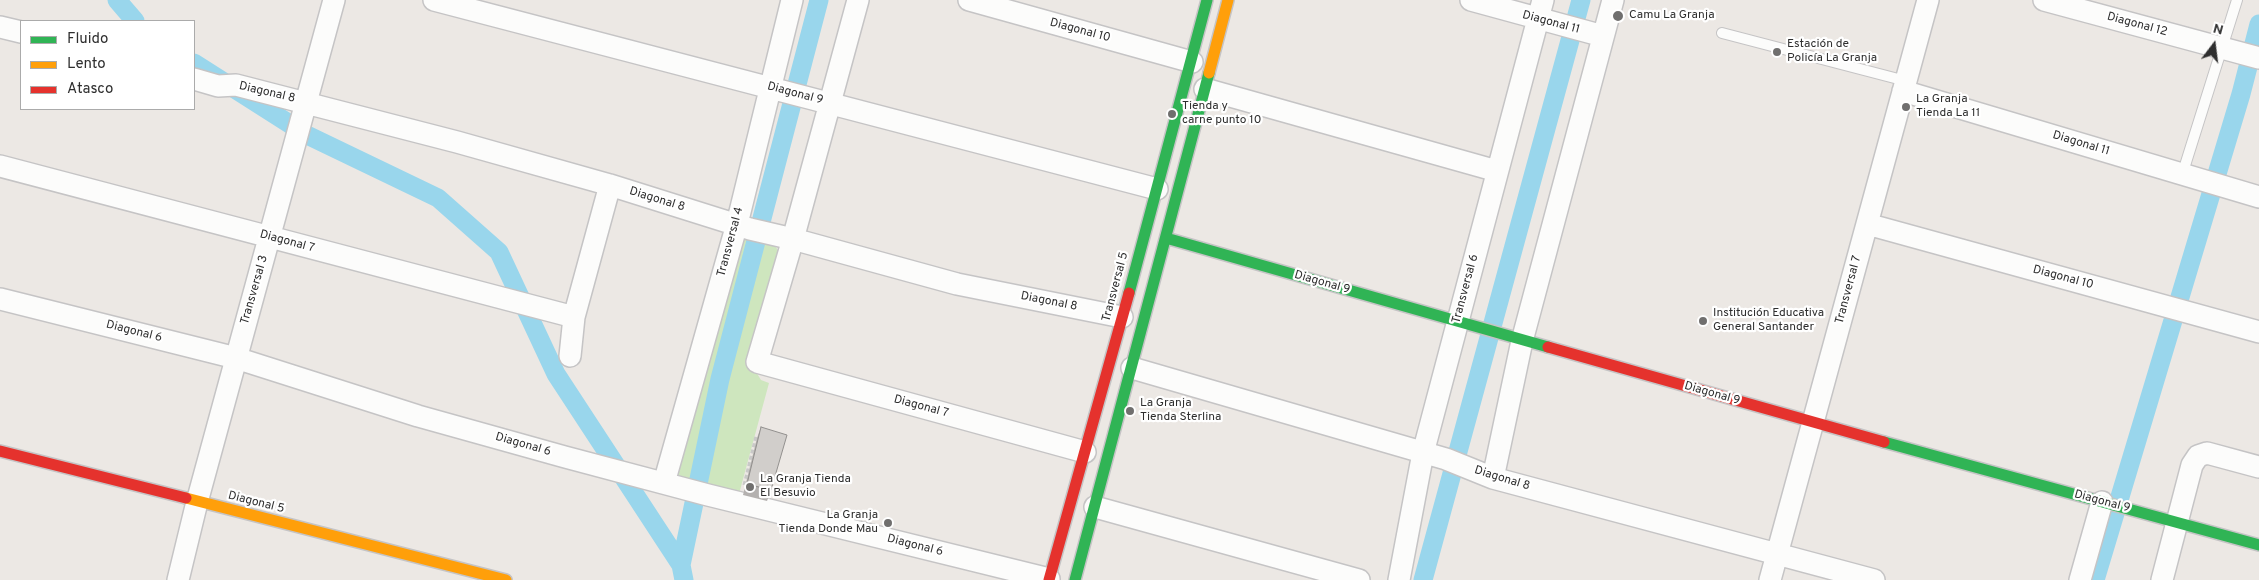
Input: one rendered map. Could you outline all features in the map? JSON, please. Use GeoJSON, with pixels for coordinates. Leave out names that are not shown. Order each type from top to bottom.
{"type":"FeatureCollection","features":[{"type":"Feature","properties":{"kind":"street","name":"Transversal 3"},"geometry":{"type":"LineString","coordinates":[[178,580],[197,502],[334,0]]}},
{"type":"Feature","properties":{"kind":"street","name":"Diagonal 9"},"geometry":{"type":"LineString","coordinates":[[434,0],[1157,189]]}},
{"type":"Feature","properties":{"kind":"street","name":"Transversal 4"},"geometry":{"type":"LineString","coordinates":[[674,486],[743,227],[775,89],[792,0]]}},
{"type":"Feature","properties":{"kind":"street"},"geometry":{"type":"LineString","coordinates":[[787,238],[822,101],[858,0]]}},
{"type":"Feature","properties":{"kind":"street","name":"Diagonal 10"},"geometry":{"type":"LineString","coordinates":[[968,0],[1192,62]]}},
{"type":"Feature","properties":{"kind":"street","name":"Transversal 5"},"geometry":{"type":"LineString","coordinates":[[1049,580],[1192,62],[1207,0]]}},
{"type":"Feature","properties":{"kind":"street"},"geometry":{"type":"LineString","coordinates":[[1075,580],[1228,0]]}},
{"type":"Feature","properties":{"kind":"street","name":"Diagonal 11"},"geometry":{"type":"LineString","coordinates":[[1471,0],[1540,10],[1603,36]]}},
{"type":"Feature","properties":{"kind":"street"},"geometry":{"type":"LineString","coordinates":[[1493,478],[1514,338],[1613,0]]}},
{"type":"Feature","properties":{"kind":"street","name":"Transversal 7"},"geometry":{"type":"LineString","coordinates":[[1770,580],[1928,0]]}},
{"type":"Feature","properties":{"kind":"street","name":"Diagonal 12"},"geometry":{"type":"LineString","coordinates":[[2044,0],[2241,53]]}},
{"type":"Feature","properties":{"kind":"street","name":"Transversal 6"},"geometry":{"type":"LineString","coordinates":[[1398,580],[1424,453],[1461,323],[1497,171],[1540,10]]}},
{"type":"Feature","properties":{"kind":"street"},"geometry":{"type":"LineString","coordinates":[[0,26],[20,32]]}},
{"type":"Feature","properties":{"kind":"street","name":"Diagonal 8"},"geometry":{"type":"LineString","coordinates":[[195,79],[227,85],[304,110],[610,185],[743,227],[956,284],[1122,317]]}},
{"type":"Feature","properties":{"kind":"street","name":"Diagonal 11"},"geometry":{"type":"LineString","coordinates":[[1905,86],[2182,175],[2259,197]]}},
{"type":"Feature","properties":{"kind":"street"},"geometry":{"type":"LineString","coordinates":[[1205,89],[1497,171]]}},
{"type":"Feature","properties":{"kind":"street","name":"Diagonal 7"},"geometry":{"type":"LineString","coordinates":[[0,166],[574,317]]}},
{"type":"Feature","properties":{"kind":"street"},"geometry":{"type":"LineString","coordinates":[[570,356],[574,317],[610,185]]}},
{"type":"Feature","properties":{"kind":"street","name":"Diagonal 10"},"geometry":{"type":"LineString","coordinates":[[1867,224],[2259,332]]}},
{"type":"Feature","properties":{"kind":"street","name":"Diagonal 7"},"geometry":{"type":"LineString","coordinates":[[787,238],[757,362],[1085,452]]}},
{"type":"Feature","properties":{"kind":"street","name":"Diagonal 9"},"geometry":{"type":"LineString","coordinates":[[1166,238],[1813,422],[2259,545]]}},
{"type":"Feature","properties":{"kind":"street","name":"Diagonal 6"},"geometry":{"type":"LineString","coordinates":[[0,299],[236,358],[418,416],[606,468],[1049,580]]}},
{"type":"Feature","properties":{"kind":"street","name":"Diagonal 8"},"geometry":{"type":"LineString","coordinates":[[1132,368],[1446,459],[1493,478],[1874,580]]}},
{"type":"Feature","properties":{"kind":"street","name":"Diagonal 5"},"geometry":{"type":"LineString","coordinates":[[0,451],[506,580]]}},
{"type":"Feature","properties":{"kind":"street"},"geometry":{"type":"LineString","coordinates":[[2162,580],[2192,465],[2198,456],[2208,453],[2259,467]]}},
{"type":"Feature","properties":{"kind":"street"},"geometry":{"type":"LineString","coordinates":[[2080,580],[2106,503]]}},
{"type":"Feature","properties":{"kind":"street"},"geometry":{"type":"LineString","coordinates":[[1095,507],[1359,580]]}},
{"type":"Feature","properties":{"kind":"lane"},"geometry":{"type":"LineString","coordinates":[[2182,175],[2241,53],[2237,0]]}},
{"type":"Feature","properties":{"kind":"lane"},"geometry":{"type":"LineString","coordinates":[[1722,33],[1905,86]]}},
{"type":"Feature","properties":{"kind":"path"},"geometry":{"type":"LineString","coordinates":[[740,503],[756,436]]}},
{"type":"Feature","properties":{"kind":"green space"},"geometry":{"type":"Polygon","coordinates":[[[749,234],[770,239],[780,253],[753,367],[761,380],[769,383],[739,494],[673,477],[734,239],[749,234]]]}},
{"type":"Feature","properties":{"kind":"building"},"geometry":{"type":"Polygon","coordinates":[[[761,427],[787,435],[771,490],[747,484],[761,427]]]}},
{"type":"Feature","properties":{"kind":"waterway"},"geometry":{"type":"LineString","coordinates":[[117,0],[134,20]]}},
{"type":"Feature","properties":{"kind":"waterway"},"geometry":{"type":"LineString","coordinates":[[681,565],[720,379],[819,0]]}},
{"type":"Feature","properties":{"kind":"waterway"},"geometry":{"type":"LineString","coordinates":[[1423,580],[1581,0]]}},
{"type":"Feature","properties":{"kind":"waterway"},"geometry":{"type":"LineString","coordinates":[[2095,580],[2241,94],[2259,24]]}},
{"type":"Feature","properties":{"kind":"waterway"},"geometry":{"type":"LineString","coordinates":[[195,64],[307,135],[438,198],[499,252],[556,374],[681,565],[684,580]]}},
{"type":"Feature","properties":{"kind":"traffic: fast"},"geometry":{"type":"LineString","coordinates":[[1129,293],[1207,0]]}},
{"type":"Feature","properties":{"kind":"traffic: fast"},"geometry":{"type":"LineString","coordinates":[[1075,580],[1209,73]]}},
{"type":"Feature","properties":{"kind":"traffic: fast"},"geometry":{"type":"LineString","coordinates":[[1166,238],[1548,347]]}},
{"type":"Feature","properties":{"kind":"traffic: fast"},"geometry":{"type":"LineString","coordinates":[[1884,442],[2259,545]]}},
{"type":"Feature","properties":{"kind":"traffic: slow"},"geometry":{"type":"LineString","coordinates":[[1209,73],[1228,0]]}},
{"type":"Feature","properties":{"kind":"traffic: slow"},"geometry":{"type":"LineString","coordinates":[[186,498],[506,580]]}},
{"type":"Feature","properties":{"kind":"traffic: jam"},"geometry":{"type":"LineString","coordinates":[[1049,580],[1129,293]]}},
{"type":"Feature","properties":{"kind":"traffic: jam"},"geometry":{"type":"LineString","coordinates":[[1548,347],[1884,442]]}},
{"type":"Feature","properties":{"kind":"traffic: jam"},"geometry":{"type":"LineString","coordinates":[[0,451],[186,498]]}},
{"type":"Feature","properties":{"kind":"place","name":"Camu La Granja"},"geometry":{"type":"Point","coordinates":[1618,16]}},
{"type":"Feature","properties":{"kind":"place","name":"Estación de Policía La Granja"},"geometry":{"type":"Point","coordinates":[1777,52]}},
{"type":"Feature","properties":{"kind":"place","name":"La Granja Tienda La 11"},"geometry":{"type":"Point","coordinates":[1906,107]}},
{"type":"Feature","properties":{"kind":"place","name":"Tienda y carne punto 10"},"geometry":{"type":"Point","coordinates":[1172,114]}},
{"type":"Feature","properties":{"kind":"place","name":"Institución Educativa General Santander"},"geometry":{"type":"Point","coordinates":[1703,321]}},
{"type":"Feature","properties":{"kind":"place","name":"La Granja Tienda Sterlina"},"geometry":{"type":"Point","coordinates":[1130,411]}},
{"type":"Feature","properties":{"kind":"place","name":"La Granja Tienda El Besuvio"},"geometry":{"type":"Point","coordinates":[750,487]}},
{"type":"Feature","properties":{"kind":"place","name":"La Granja Tienda Donde Mau"},"geometry":{"type":"Point","coordinates":[888,523]}}]}
